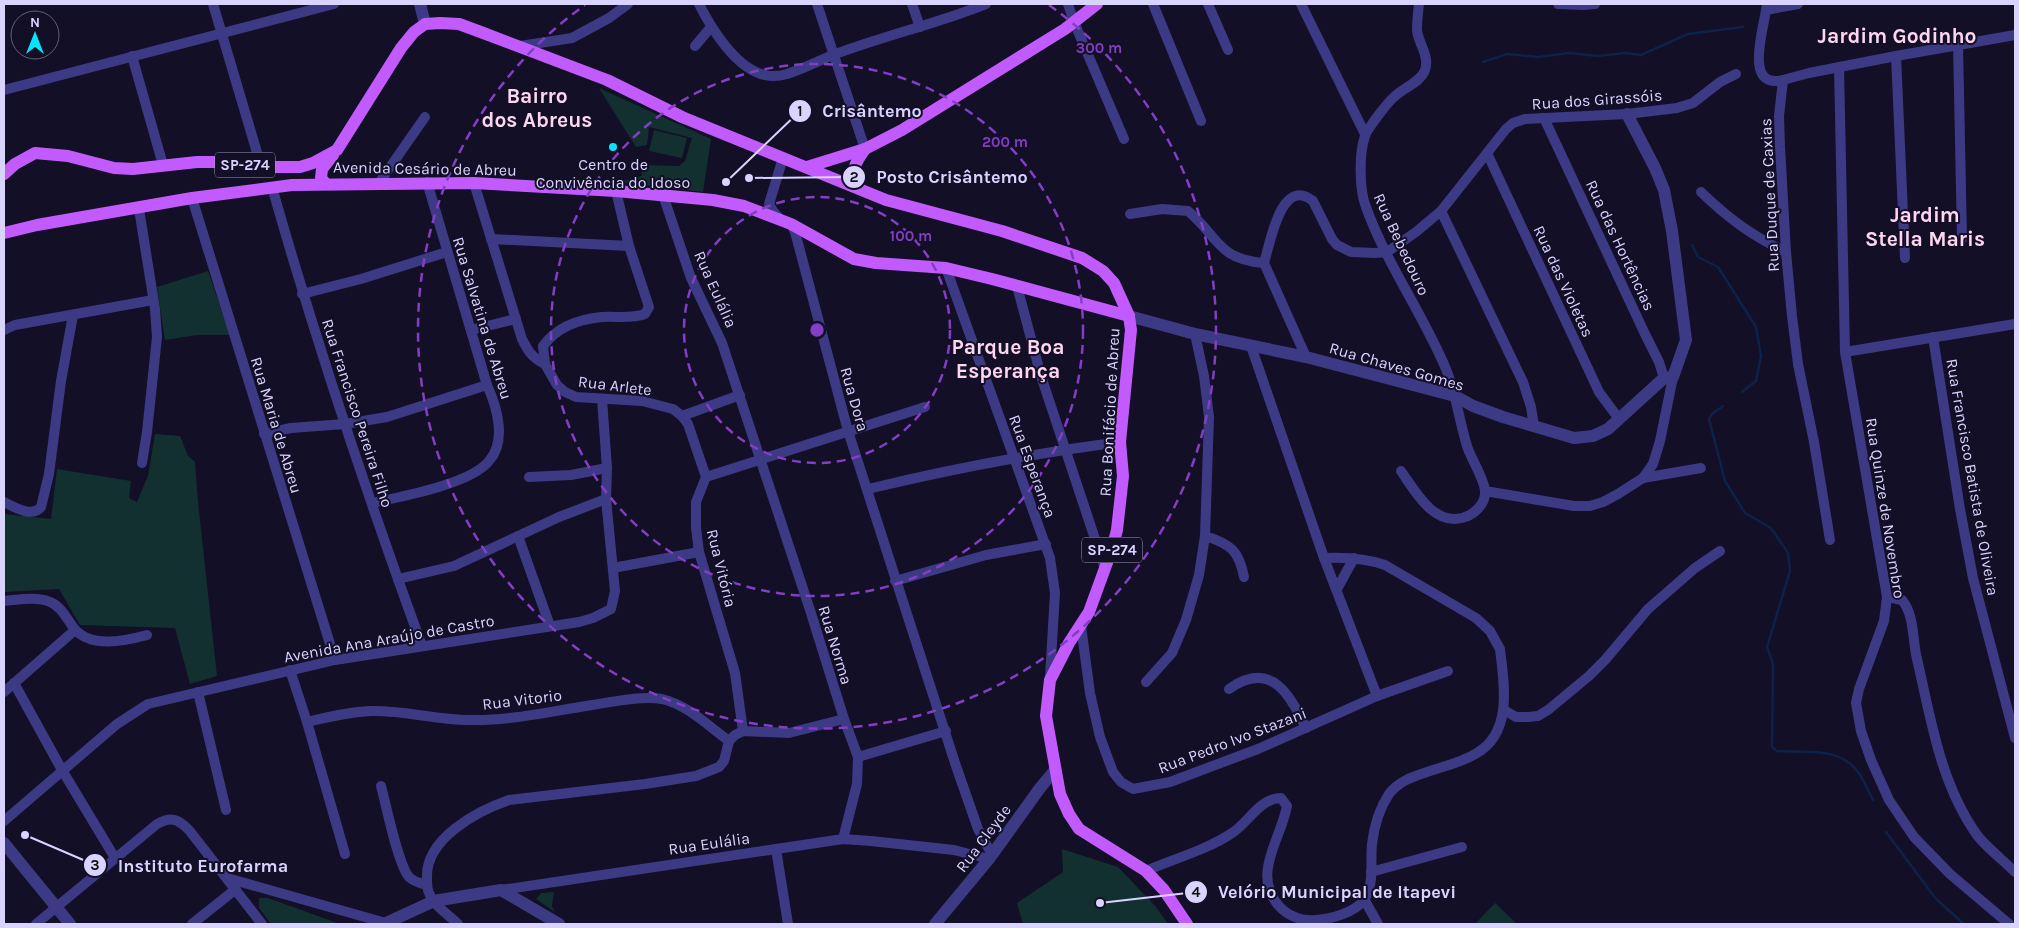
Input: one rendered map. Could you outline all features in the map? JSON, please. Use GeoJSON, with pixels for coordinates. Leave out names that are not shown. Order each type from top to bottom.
{"type":"FeatureCollection","features":[{"type":"Feature","properties":{"kind":"main road"},"geometry":{"type":"LineString","coordinates":[[806,167],[865,149],[910,125],[1023,56],[1074,22],[1097,4]]}},
{"type":"Feature","properties":{"kind":"main road","name":"SP-274"},"geometry":{"type":"LineString","coordinates":[[425,24],[459,24],[520,46],[606,80],[682,116],[806,167]]}},
{"type":"Feature","properties":{"kind":"main road"},"geometry":{"type":"LineString","coordinates":[[326,183],[321,178],[322,169],[337,150],[401,48],[414,32],[425,24]]}},
{"type":"Feature","properties":{"kind":"main road"},"geometry":{"type":"LineString","coordinates":[[857,187],[854,165],[865,149]]}},
{"type":"Feature","properties":{"kind":"main road","name":"SP-274"},"geometry":{"type":"LineString","coordinates":[[4,174],[15,164],[35,152],[68,156],[114,168],[133,169],[163,165],[219,162],[300,167],[319,160],[337,150]]}},
{"type":"Feature","properties":{"kind":"main road","name":"Rua Bonifácio de Abreu"},"geometry":{"type":"LineString","coordinates":[[806,167],[886,200],[1002,231],[1082,258],[1103,271],[1114,283],[1129,316],[1132,330],[1120,442],[1123,476],[1120,507],[1114,543],[1089,612],[1082,626],[1069,643],[1050,680],[1046,716],[1055,770]]}},
{"type":"Feature","properties":{"kind":"main road","name":"Avenida Cesário de Abreu"},"geometry":{"type":"LineString","coordinates":[[4,233],[192,198],[272,187],[326,183],[474,183],[616,191],[713,200],[749,208],[787,222],[854,259],[876,263],[946,268],[1129,316]]}},
{"type":"Feature","properties":{"kind":"main road","name":"SP-274"},"geometry":{"type":"LineString","coordinates":[[1055,770],[1060,794],[1069,814],[1079,829],[1146,871],[1164,890],[1187,924]]}},
{"type":"Feature","properties":{"kind":"street"},"geometry":{"type":"LineString","coordinates":[[213,4],[261,166]]}},
{"type":"Feature","properties":{"kind":"street"},"geometry":{"type":"LineString","coordinates":[[4,90],[334,4]]}},
{"type":"Feature","properties":{"kind":"street"},"geometry":{"type":"LineString","coordinates":[[420,4],[425,24]]}},
{"type":"Feature","properties":{"kind":"street"},"geometry":{"type":"LineString","coordinates":[[520,46],[572,38],[609,18],[628,4]]}},
{"type":"Feature","properties":{"kind":"street"},"geometry":{"type":"LineString","coordinates":[[699,4],[711,27],[728,49],[762,75],[772,76],[786,74],[833,55],[986,4]]}},
{"type":"Feature","properties":{"kind":"street"},"geometry":{"type":"LineString","coordinates":[[817,4],[865,149]]}},
{"type":"Feature","properties":{"kind":"street"},"geometry":{"type":"LineString","coordinates":[[912,4],[920,27]]}},
{"type":"Feature","properties":{"kind":"street"},"geometry":{"type":"LineString","coordinates":[[1068,4],[1124,139]]}},
{"type":"Feature","properties":{"kind":"street"},"geometry":{"type":"LineString","coordinates":[[1153,4],[1201,121]]}},
{"type":"Feature","properties":{"kind":"street"},"geometry":{"type":"LineString","coordinates":[[1208,4],[1228,50]]}},
{"type":"Feature","properties":{"kind":"street"},"geometry":{"type":"LineString","coordinates":[[1301,4],[1365,134],[1394,97],[1425,72],[1426,58],[1417,31],[1419,4]]}},
{"type":"Feature","properties":{"kind":"street"},"geometry":{"type":"LineString","coordinates":[[1558,4],[1594,4]]}},
{"type":"Feature","properties":{"kind":"street"},"geometry":{"type":"LineString","coordinates":[[1798,4],[1767,7],[1759,48],[1760,73],[1772,82],[1839,67],[2015,35]]}},
{"type":"Feature","properties":{"kind":"street"},"geometry":{"type":"LineString","coordinates":[[695,46],[711,27]]}},
{"type":"Feature","properties":{"kind":"street"},"geometry":{"type":"LineString","coordinates":[[1958,44],[1962,239]]}},
{"type":"Feature","properties":{"kind":"street"},"geometry":{"type":"LineString","coordinates":[[132,56],[163,165]]}},
{"type":"Feature","properties":{"kind":"street"},"geometry":{"type":"LineString","coordinates":[[1896,56],[1905,258]]}},
{"type":"Feature","properties":{"kind":"street","name":"Rua Quinze de Novembro"},"geometry":{"type":"LineString","coordinates":[[1839,67],[1845,352],[1887,597],[1884,621],[1859,688],[1856,703],[1861,730],[1871,760],[1889,800],[1914,837],[1950,874],[2009,924]]}},
{"type":"Feature","properties":{"kind":"street","name":"Rua dos Girassóis"},"geometry":{"type":"LineString","coordinates":[[1387,252],[1416,232],[1441,211],[1512,123],[1525,119],[1627,114],[1686,106],[1720,82],[1736,74]]}},
{"type":"Feature","properties":{"kind":"street","name":"Rua Duque de Caxias"},"geometry":{"type":"LineString","coordinates":[[1783,80],[1779,116],[1786,252],[1798,364],[1814,442],[1830,540]]}},
{"type":"Feature","properties":{"kind":"street"},"geometry":{"type":"LineString","coordinates":[[1627,114],[1655,168],[1664,190],[1672,231],[1686,340],[1669,377],[1653,464],[1643,478]]}},
{"type":"Feature","properties":{"kind":"street"},"geometry":{"type":"LineString","coordinates":[[379,183],[425,117]]}},
{"type":"Feature","properties":{"kind":"street","name":"Rua das Hortências"},"geometry":{"type":"LineString","coordinates":[[1544,118],[1645,334],[1669,377]]}},
{"type":"Feature","properties":{"kind":"street","name":"Rua Bebedouro"},"geometry":{"type":"LineString","coordinates":[[1365,134],[1361,183],[1362,196],[1387,252],[1438,354],[1455,396],[1467,446],[1485,491]]}},
{"type":"Feature","properties":{"kind":"street","name":"Rua das Violetas"},"geometry":{"type":"LineString","coordinates":[[1487,153],[1599,392],[1619,420]]}},
{"type":"Feature","properties":{"kind":"street"},"geometry":{"type":"LineString","coordinates":[[783,158],[769,204],[772,211],[787,222]]}},
{"type":"Feature","properties":{"kind":"street","name":"Rua Salvatina de Abreu"},"geometry":{"type":"LineString","coordinates":[[372,504],[456,481],[489,462],[496,450],[498,422],[496,409],[487,385],[426,182]]}},
{"type":"Feature","properties":{"kind":"street","name":"Rua Arlete"},"geometry":{"type":"LineString","coordinates":[[474,183],[516,319],[528,351],[536,360],[545,364],[557,385],[565,392],[576,397],[642,401],[673,409],[682,416]]}},
{"type":"Feature","properties":{"kind":"street","name":"Rua Francisco Pereira Filho"},"geometry":{"type":"LineString","coordinates":[[272,187],[302,294],[372,504],[422,646]]}},
{"type":"Feature","properties":{"kind":"street"},"geometry":{"type":"LineString","coordinates":[[545,364],[543,346],[557,331],[569,325],[602,317],[637,317],[645,314],[649,307],[629,246],[616,191]]}},
{"type":"Feature","properties":{"kind":"street"},"geometry":{"type":"LineString","coordinates":[[1701,192],[1759,240],[1786,252]]}},
{"type":"Feature","properties":{"kind":"street","name":"Rua Eulália"},"geometry":{"type":"LineString","coordinates":[[663,195],[691,278],[722,343],[761,460]]}},
{"type":"Feature","properties":{"kind":"street"},"geometry":{"type":"LineString","coordinates":[[1306,357],[1264,263],[1280,212],[1286,201],[1293,196],[1300,195],[1313,201],[1332,238],[1344,250],[1363,253],[1387,252]]}},
{"type":"Feature","properties":{"kind":"street","name":"Rua Maria de Abreu"},"geometry":{"type":"LineString","coordinates":[[192,198],[335,660]]}},
{"type":"Feature","properties":{"kind":"street"},"geometry":{"type":"LineString","coordinates":[[749,208],[762,207],[769,204]]}},
{"type":"Feature","properties":{"kind":"street"},"geometry":{"type":"LineString","coordinates":[[139,209],[157,337],[142,463]]}},
{"type":"Feature","properties":{"kind":"street"},"geometry":{"type":"LineString","coordinates":[[1130,214],[1162,209],[1188,211],[1232,256],[1246,262],[1264,263]]}},
{"type":"Feature","properties":{"kind":"street"},"geometry":{"type":"LineString","coordinates":[[1441,211],[1523,382],[1531,407],[1534,426]]}},
{"type":"Feature","properties":{"kind":"street","name":"Rua Dora"},"geometry":{"type":"LineString","coordinates":[[787,222],[795,232],[848,431],[868,489],[895,581],[978,829],[990,857]]}},
{"type":"Feature","properties":{"kind":"street"},"geometry":{"type":"LineString","coordinates":[[491,239],[629,246]]}},
{"type":"Feature","properties":{"kind":"street"},"geometry":{"type":"LineString","coordinates":[[302,294],[361,279],[447,252]]}},
{"type":"Feature","properties":{"kind":"street","name":"Rua Esperança"},"geometry":{"type":"LineString","coordinates":[[946,268],[1013,458],[1046,544],[1054,575],[1055,593],[1050,680]]}},
{"type":"Feature","properties":{"kind":"street"},"geometry":{"type":"LineString","coordinates":[[1017,286],[1041,376],[1105,569]]}},
{"type":"Feature","properties":{"kind":"street"},"geometry":{"type":"LineString","coordinates":[[4,330],[16,325],[153,300]]}},
{"type":"Feature","properties":{"kind":"street"},"geometry":{"type":"LineString","coordinates":[[4,502],[26,512],[34,512],[41,507],[49,474],[61,382],[73,315]]}},
{"type":"Feature","properties":{"kind":"street","name":"Rua Chaves Gomes"},"geometry":{"type":"LineString","coordinates":[[1129,316],[1195,334],[1306,357],[1455,396],[1486,411],[1574,438],[1585,438],[1601,433],[1669,377]]}},
{"type":"Feature","properties":{"kind":"street"},"geometry":{"type":"LineString","coordinates":[[471,330],[516,319]]}},
{"type":"Feature","properties":{"kind":"street"},"geometry":{"type":"LineString","coordinates":[[1845,352],[2015,324]]}},
{"type":"Feature","properties":{"kind":"street"},"geometry":{"type":"LineString","coordinates":[[1146,682],[1172,653],[1186,620],[1199,574],[1205,536],[1209,417],[1206,385],[1195,334]]}},
{"type":"Feature","properties":{"kind":"street","name":"Rua Francisco Batista de Oliveira"},"geometry":{"type":"LineString","coordinates":[[1933,337],[1960,509],[1973,578],[2015,738]]}},
{"type":"Feature","properties":{"kind":"street"},"geometry":{"type":"LineString","coordinates":[[1251,346],[1324,558],[1377,696]]}},
{"type":"Feature","properties":{"kind":"street"},"geometry":{"type":"LineString","coordinates":[[264,434],[300,427],[346,424],[404,412],[487,385]]}},
{"type":"Feature","properties":{"kind":"street"},"geometry":{"type":"LineString","coordinates":[[740,395],[682,416],[695,442],[706,477],[925,407]]}},
{"type":"Feature","properties":{"kind":"street","name":"Avenida Ana Araújo de Castro"},"geometry":{"type":"LineString","coordinates":[[4,821],[131,713],[148,704],[335,660],[550,626],[593,618],[611,609],[615,591],[606,499],[607,468],[602,400]]}},
{"type":"Feature","properties":{"kind":"street"},"geometry":{"type":"LineString","coordinates":[[868,489],[945,471],[1013,458],[1120,442]]}},
{"type":"Feature","properties":{"kind":"street","name":"Rua Norma"},"geometry":{"type":"LineString","coordinates":[[761,460],[844,720],[858,757],[858,784],[843,839]]}},
{"type":"Feature","properties":{"kind":"street"},"geometry":{"type":"LineString","coordinates":[[529,476],[570,475],[607,468]]}},
{"type":"Feature","properties":{"kind":"street"},"geometry":{"type":"LineString","coordinates":[[1401,471],[1430,509],[1444,518],[1460,519],[1475,512],[1484,500],[1485,491],[1574,506],[1590,506],[1603,502],[1643,478],[1701,468]]}},
{"type":"Feature","properties":{"kind":"street","name":"Rua Vitória"},"geometry":{"type":"LineString","coordinates":[[706,477],[696,502],[696,528],[700,552],[735,673],[743,730]]}},
{"type":"Feature","properties":{"kind":"street"},"geometry":{"type":"LineString","coordinates":[[398,579],[454,566],[559,517],[606,499]]}},
{"type":"Feature","properties":{"kind":"street"},"geometry":{"type":"LineString","coordinates":[[518,536],[550,626]]}},
{"type":"Feature","properties":{"kind":"street"},"geometry":{"type":"LineString","coordinates":[[1205,536],[1220,540],[1230,547],[1237,555],[1244,578]]}},
{"type":"Feature","properties":{"kind":"street"},"geometry":{"type":"LineString","coordinates":[[895,581],[986,555],[1046,544]]}},
{"type":"Feature","properties":{"kind":"street"},"geometry":{"type":"LineString","coordinates":[[1504,710],[1516,716],[1538,716],[1548,710],[1589,676],[1648,608],[1702,563],[1720,551]]}},
{"type":"Feature","properties":{"kind":"street"},"geometry":{"type":"LineString","coordinates":[[613,568],[700,552]]}},
{"type":"Feature","properties":{"kind":"street"},"geometry":{"type":"LineString","coordinates":[[1146,871],[1217,842],[1233,833],[1268,801],[1281,798],[1287,806],[1286,815],[1270,856],[1266,877],[1268,888],[1274,901],[1292,917],[1314,920],[1339,916],[1364,899],[1370,885],[1372,844],[1376,824],[1385,802],[1397,785],[1412,777],[1460,762],[1478,753],[1494,735],[1504,710],[1500,649],[1484,624],[1385,565],[1371,560],[1354,558],[1324,558]]}},
{"type":"Feature","properties":{"kind":"street"},"geometry":{"type":"LineString","coordinates":[[1337,589],[1354,558]]}},
{"type":"Feature","properties":{"kind":"street"},"geometry":{"type":"LineString","coordinates":[[1887,597],[1902,600],[1909,611],[1915,652],[1938,750],[1957,801],[1978,837],[2015,872]]}},
{"type":"Feature","properties":{"kind":"street"},"geometry":{"type":"LineString","coordinates":[[4,601],[41,599],[52,602],[62,611],[75,630],[99,642],[117,641],[147,635]]}},
{"type":"Feature","properties":{"kind":"street","name":"Rua Pedro Ivo Stazani"},"geometry":{"type":"LineString","coordinates":[[1082,626],[1090,693],[1103,746],[1113,772],[1121,782],[1133,789],[1170,782],[1306,728],[1377,696],[1448,671]]}},
{"type":"Feature","properties":{"kind":"street"},"geometry":{"type":"LineString","coordinates":[[4,692],[75,630]]}},
{"type":"Feature","properties":{"kind":"street"},"geometry":{"type":"LineString","coordinates":[[290,670],[345,854]]}},
{"type":"Feature","properties":{"kind":"street"},"geometry":{"type":"LineString","coordinates":[[1229,689],[1245,680],[1256,678],[1276,683],[1285,690],[1293,702],[1306,728]]}},
{"type":"Feature","properties":{"kind":"street"},"geometry":{"type":"LineString","coordinates":[[14,683],[62,770],[115,858]]}},
{"type":"Feature","properties":{"kind":"street"},"geometry":{"type":"LineString","coordinates":[[198,692],[226,810]]}},
{"type":"Feature","properties":{"kind":"street","name":"Rua Vitorio"},"geometry":{"type":"LineString","coordinates":[[307,722],[337,715],[372,711],[416,714],[443,719],[497,719],[646,698],[661,699],[676,704],[691,712],[729,742]]}},
{"type":"Feature","properties":{"kind":"street"},"geometry":{"type":"LineString","coordinates":[[458,924],[434,902],[428,892],[428,862],[432,852],[440,843],[471,818],[491,807],[509,800],[696,776],[719,767],[724,761],[729,742],[735,734],[743,730],[789,733],[844,720]]}},
{"type":"Feature","properties":{"kind":"street"},"geometry":{"type":"LineString","coordinates":[[858,757],[946,730]]}},
{"type":"Feature","properties":{"kind":"street","name":"Rua Cleyde"},"geometry":{"type":"LineString","coordinates":[[935,924],[990,857],[1055,770]]}},
{"type":"Feature","properties":{"kind":"street"},"geometry":{"type":"LineString","coordinates":[[382,786],[405,872],[414,881],[427,885]]}},
{"type":"Feature","properties":{"kind":"street"},"geometry":{"type":"LineString","coordinates":[[36,924],[165,819],[174,819],[182,823],[262,924]]}},
{"type":"Feature","properties":{"kind":"street","name":"Rua Eulália"},"geometry":{"type":"LineString","coordinates":[[385,924],[434,902],[501,890],[843,839],[954,850],[990,857]]}},
{"type":"Feature","properties":{"kind":"street"},"geometry":{"type":"LineString","coordinates":[[4,844],[70,924]]}},
{"type":"Feature","properties":{"kind":"street"},"geometry":{"type":"LineString","coordinates":[[1371,872],[1462,847]]}},
{"type":"Feature","properties":{"kind":"street"},"geometry":{"type":"LineString","coordinates":[[776,849],[788,924]]}},
{"type":"Feature","properties":{"kind":"street"},"geometry":{"type":"LineString","coordinates":[[227,878],[385,924]]}},
{"type":"Feature","properties":{"kind":"street"},"geometry":{"type":"LineString","coordinates":[[192,924],[236,889]]}},
{"type":"Feature","properties":{"kind":"street"},"geometry":{"type":"LineString","coordinates":[[501,890],[559,924]]}},
{"type":"Feature","properties":{"kind":"street"},"geometry":{"type":"LineString","coordinates":[[1364,899],[1378,924]]}},
{"type":"Feature","properties":{"kind":"green space"},"geometry":{"type":"Polygon","coordinates":[[[599,88],[711,139],[703,192],[618,182],[642,176],[641,165],[679,166],[685,161],[692,138],[649,127],[647,145],[636,147],[599,88]]]}},
{"type":"Feature","properties":{"kind":"green space"},"geometry":{"type":"Polygon","coordinates":[[[654,130],[687,138],[682,158],[649,151],[654,130]]]}},
{"type":"Feature","properties":{"kind":"green space"},"geometry":{"type":"Polygon","coordinates":[[[208,271],[230,335],[197,335],[165,340],[157,287],[208,271]]]}},
{"type":"Feature","properties":{"kind":"green space"},"geometry":{"type":"Polygon","coordinates":[[[155,434],[180,436],[188,456],[195,462],[217,676],[190,684],[175,628],[80,625],[59,589],[4,592],[4,514],[51,519],[57,469],[131,481],[129,498],[137,502],[148,476],[155,434]]]}},
{"type":"Feature","properties":{"kind":"green space"},"geometry":{"type":"Polygon","coordinates":[[[1062,849],[1118,867],[1156,907],[1168,924],[1023,924],[1017,903],[1063,872],[1062,849]]]}},
{"type":"Feature","properties":{"kind":"green space"},"geometry":{"type":"Polygon","coordinates":[[[554,892],[552,906],[555,912],[536,899],[541,893],[554,892]]]}},
{"type":"Feature","properties":{"kind":"green space"},"geometry":{"type":"Polygon","coordinates":[[[259,898],[268,898],[340,924],[271,924],[259,908],[259,898]]]}},
{"type":"Feature","properties":{"kind":"green space"},"geometry":{"type":"Polygon","coordinates":[[[1495,903],[1517,924],[1475,924],[1495,903]]]}},
{"type":"Feature","properties":{"kind":"waterway"},"geometry":{"type":"LineString","coordinates":[[1483,62],[1507,54],[1538,57],[1569,53],[1598,56],[1625,53],[1641,55],[1688,34],[1743,27]]}},
{"type":"Feature","properties":{"kind":"waterway"},"geometry":{"type":"LineString","coordinates":[[1692,245],[1698,257],[1718,267],[1756,327],[1761,356],[1756,381],[1742,392]]}},
{"type":"Feature","properties":{"kind":"waterway"},"geometry":{"type":"LineString","coordinates":[[1723,406],[1712,414],[1709,419],[1725,481],[1745,513],[1771,528],[1788,553],[1790,571],[1767,647],[1773,664],[1772,747],[1777,751],[1823,753],[1844,759],[1860,775],[1873,800]]}},
{"type":"Feature","properties":{"kind":"waterway"},"geometry":{"type":"LineString","coordinates":[[1886,832],[1936,899],[1964,924]]}},
{"type":"Feature","properties":{"kind":"place","name":"Centro de Convivência do Idoso"},"geometry":{"type":"Point","coordinates":[613,147]}},
{"type":"Feature","properties":{"kind":"place","name":"Posto Crisântemo"},"geometry":{"type":"Point","coordinates":[749,178]}},
{"type":"Feature","properties":{"kind":"place","name":"Crisântemo"},"geometry":{"type":"Point","coordinates":[726,182]}},
{"type":"Feature","properties":{"kind":"place","name":"Instituto Eurofarma"},"geometry":{"type":"Point","coordinates":[25,835]}},
{"type":"Feature","properties":{"kind":"place","name":"Velório Municipal de Itapevi"},"geometry":{"type":"Point","coordinates":[1100,903]}},
{"type":"Feature","properties":{"kind":"district","name":"Jardim Godinho"},"geometry":{"type":"Point","coordinates":[1897,36]}},
{"type":"Feature","properties":{"kind":"district","name":"Bairro dos Abreus"},"geometry":{"type":"Point","coordinates":[537,108]}},
{"type":"Feature","properties":{"kind":"district","name":"Jardim Stella Maris"},"geometry":{"type":"Point","coordinates":[1925,227]}},
{"type":"Feature","properties":{"kind":"district","name":"Parque Boa Esperança"},"geometry":{"type":"Point","coordinates":[1008,359]}}]}
